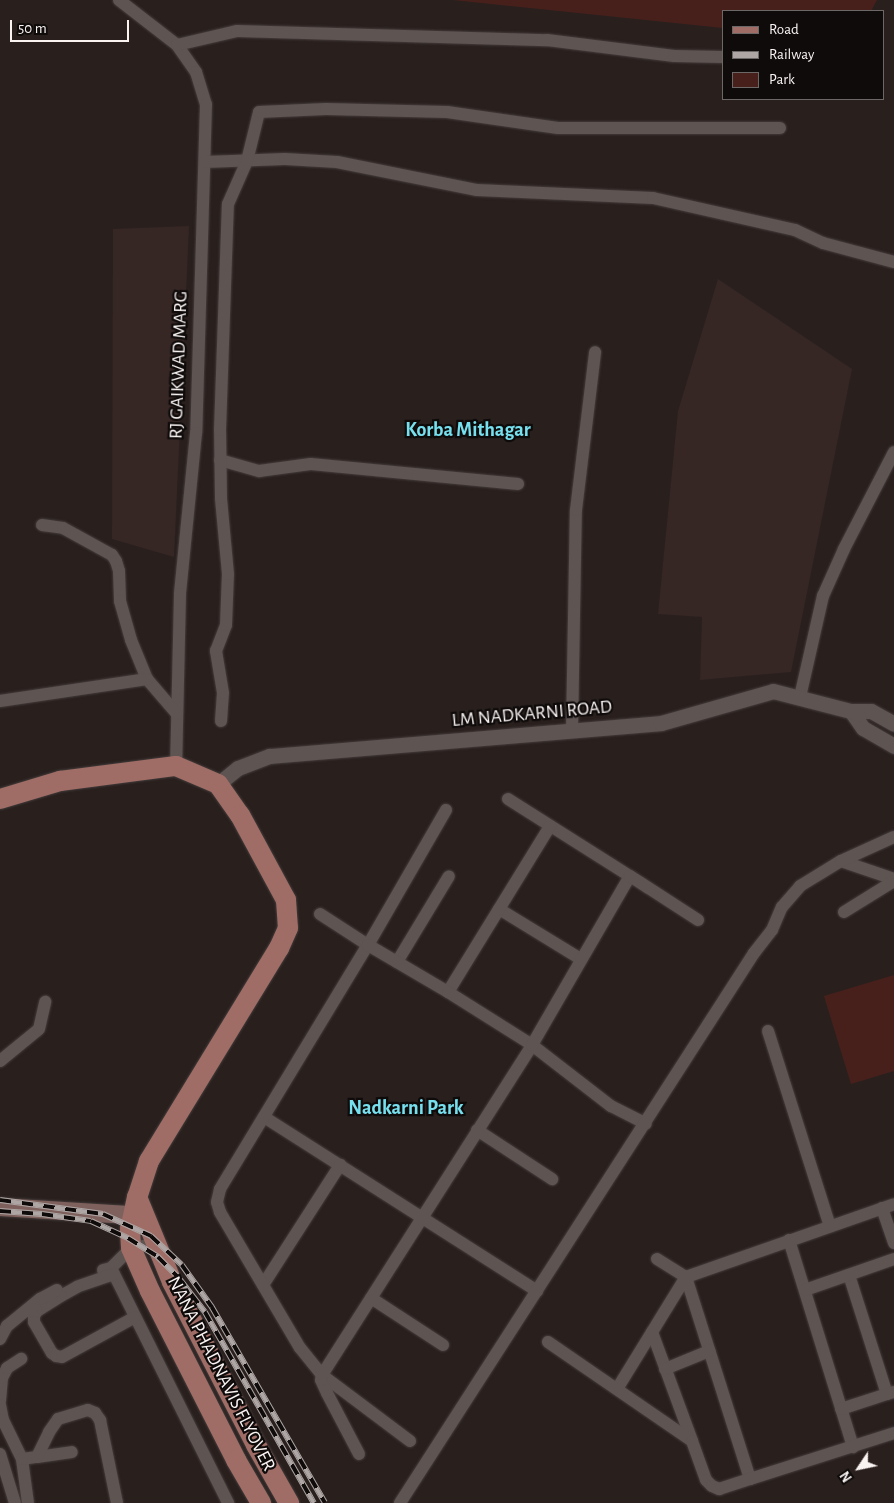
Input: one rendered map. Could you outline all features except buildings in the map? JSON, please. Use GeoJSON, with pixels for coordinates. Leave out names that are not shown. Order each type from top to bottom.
{"type":"FeatureCollection","features":[{"type":"Feature","properties":{"kind":"main road"},"geometry":{"type":"LineString","coordinates":[[0,798],[60,781],[176,766],[218,784],[240,815],[286,900],[288,928],[280,948],[149,1162],[138,1210],[130,1229],[131,1248]]}},
{"type":"Feature","properties":{"kind":"main road"},"geometry":{"type":"LineString","coordinates":[[0,1206],[138,1210]]}},
{"type":"Feature","properties":{"kind":"main road","name":"NANA PHADNAVIS FLYOVER"},"geometry":{"type":"LineString","coordinates":[[138,1210],[157,1244],[172,1282],[256,1445],[289,1503]]}},
{"type":"Feature","properties":{"kind":"main road","name":"NANA PHADNAVIS FLYOVER"},"geometry":{"type":"LineString","coordinates":[[131,1248],[150,1291],[236,1460],[261,1503]]}},
{"type":"Feature","properties":{"kind":"street","name":"RJ GAIKWAD MARG"},"geometry":{"type":"LineString","coordinates":[[119,0],[177,45],[196,72],[206,104],[196,433],[180,594],[176,766]]}},
{"type":"Feature","properties":{"kind":"street"},"geometry":{"type":"LineString","coordinates":[[177,45],[237,31],[547,40],[674,56],[722,58]]}},
{"type":"Feature","properties":{"kind":"street"},"geometry":{"type":"LineString","coordinates":[[221,721],[223,693],[216,651],[226,625],[228,574],[220,460],[228,204],[247,160],[259,112],[326,109],[447,112],[558,128],[780,128]]}},
{"type":"Feature","properties":{"kind":"street"},"geometry":{"type":"LineString","coordinates":[[205,162],[285,159],[337,162],[477,190],[654,198],[787,228],[823,243],[894,262]]}},
{"type":"Feature","properties":{"kind":"street"},"geometry":{"type":"LineString","coordinates":[[572,731],[576,510],[595,352]]}},
{"type":"Feature","properties":{"kind":"street"},"geometry":{"type":"LineString","coordinates":[[800,697],[823,596],[844,548],[894,452]]}},
{"type":"Feature","properties":{"kind":"street"},"geometry":{"type":"LineString","coordinates":[[220,460],[259,471],[311,464],[518,484]]}},
{"type":"Feature","properties":{"kind":"street"},"geometry":{"type":"LineString","coordinates":[[42,525],[63,528],[112,555],[119,571],[120,601],[146,680],[177,714]]}},
{"type":"Feature","properties":{"kind":"street"},"geometry":{"type":"LineString","coordinates":[[0,701],[146,680]]}},
{"type":"Feature","properties":{"kind":"street","name":"LM NADKARNI ROAD"},"geometry":{"type":"LineString","coordinates":[[218,784],[238,768],[270,756],[661,722],[773,691],[851,711],[871,710],[894,724]]}},
{"type":"Feature","properties":{"kind":"street"},"geometry":{"type":"LineString","coordinates":[[851,711],[863,728],[894,746]]}},
{"type":"Feature","properties":{"kind":"street"},"geometry":{"type":"LineString","coordinates":[[508,799],[698,920]]}},
{"type":"Feature","properties":{"kind":"street"},"geometry":{"type":"LineString","coordinates":[[410,1441],[322,1375],[300,1348],[220,1212],[217,1202],[220,1189],[368,945],[446,810]]}},
{"type":"Feature","properties":{"kind":"street"},"geometry":{"type":"LineString","coordinates":[[448,992],[550,826]]}},
{"type":"Feature","properties":{"kind":"street"},"geometry":{"type":"LineString","coordinates":[[400,1503],[646,1124],[754,953],[772,930],[782,907],[800,886],[841,861],[894,837]]}},
{"type":"Feature","properties":{"kind":"street"},"geometry":{"type":"LineString","coordinates":[[841,861],[894,880]]}},
{"type":"Feature","properties":{"kind":"street"},"geometry":{"type":"LineString","coordinates":[[397,962],[449,876]]}},
{"type":"Feature","properties":{"kind":"street"},"geometry":{"type":"LineString","coordinates":[[359,1454],[327,1393],[321,1380],[322,1375],[532,1045],[630,876]]}},
{"type":"Feature","properties":{"kind":"street"},"geometry":{"type":"LineString","coordinates":[[844,912],[894,880]]}},
{"type":"Feature","properties":{"kind":"street"},"geometry":{"type":"LineString","coordinates":[[499,909],[581,960]]}},
{"type":"Feature","properties":{"kind":"street"},"geometry":{"type":"LineString","coordinates":[[320,914],[532,1045],[610,1106],[646,1124]]}},
{"type":"Feature","properties":{"kind":"street"},"geometry":{"type":"LineString","coordinates":[[0,1060],[39,1029],[45,1002]]}},
{"type":"Feature","properties":{"kind":"street"},"geometry":{"type":"LineString","coordinates":[[768,1030],[830,1226]]}},
{"type":"Feature","properties":{"kind":"street"},"geometry":{"type":"LineString","coordinates":[[264,1117],[537,1291]]}},
{"type":"Feature","properties":{"kind":"street"},"geometry":{"type":"LineString","coordinates":[[477,1130],[552,1178]]}},
{"type":"Feature","properties":{"kind":"street"},"geometry":{"type":"LineString","coordinates":[[263,1285],[340,1165]]}},
{"type":"Feature","properties":{"kind":"street"},"geometry":{"type":"LineString","coordinates":[[617,1389],[686,1277],[888,1206],[894,1243]]}},
{"type":"Feature","properties":{"kind":"street"},"geometry":{"type":"LineString","coordinates":[[789,1240],[853,1446]]}},
{"type":"Feature","properties":{"kind":"street"},"geometry":{"type":"LineString","coordinates":[[135,1317],[62,1357],[56,1356],[52,1352],[34,1322],[34,1316],[37,1312],[61,1296],[113,1271],[131,1248],[157,1244]]}},
{"type":"Feature","properties":{"kind":"street"},"geometry":{"type":"LineString","coordinates":[[657,1259],[686,1277],[750,1479]]}},
{"type":"Feature","properties":{"kind":"street"},"geometry":{"type":"LineString","coordinates":[[805,1290],[894,1259]]}},
{"type":"Feature","properties":{"kind":"street"},"geometry":{"type":"LineString","coordinates":[[113,1271],[228,1503]]}},
{"type":"Feature","properties":{"kind":"street"},"geometry":{"type":"LineString","coordinates":[[0,1339],[6,1326],[40,1299],[80,1278],[113,1271]]}},
{"type":"Feature","properties":{"kind":"street"},"geometry":{"type":"LineString","coordinates":[[842,1409],[891,1393],[849,1275]]}},
{"type":"Feature","properties":{"kind":"street"},"geometry":{"type":"LineString","coordinates":[[371,1298],[443,1344]]}},
{"type":"Feature","properties":{"kind":"street"},"geometry":{"type":"LineString","coordinates":[[652,1332],[706,1480],[712,1486],[719,1489],[894,1433]]}},
{"type":"Feature","properties":{"kind":"street"},"geometry":{"type":"LineString","coordinates":[[548,1342],[692,1441]]}},
{"type":"Feature","properties":{"kind":"street"},"geometry":{"type":"LineString","coordinates":[[665,1369],[710,1351]]}},
{"type":"Feature","properties":{"kind":"street"},"geometry":{"type":"LineString","coordinates":[[0,1401],[2,1378],[7,1368],[21,1359]]}},
{"type":"Feature","properties":{"kind":"street"},"geometry":{"type":"LineString","coordinates":[[0,1405],[3,1420],[22,1459],[28,1503]]}},
{"type":"Feature","properties":{"kind":"street"},"geometry":{"type":"LineString","coordinates":[[37,1456],[58,1419],[80,1411],[95,1413],[100,1420],[117,1503]]}},
{"type":"Feature","properties":{"kind":"street"},"geometry":{"type":"LineString","coordinates":[[22,1459],[72,1452]]}},
{"type":"Feature","properties":{"kind":"street"},"geometry":{"type":"LineString","coordinates":[[0,1454],[10,1481],[15,1503]]}},
{"type":"Feature","properties":{"kind":"shaded area"},"geometry":{"type":"Polygon","coordinates":[[[189,226],[174,557],[112,539],[113,229],[189,226]]]}},
{"type":"Feature","properties":{"kind":"shaded area"},"geometry":{"type":"Polygon","coordinates":[[[718,279],[852,369],[791,672],[700,680],[702,617],[658,614],[678,411],[718,279]]]}},
{"type":"Feature","properties":{"kind":"green space"},"geometry":{"type":"Polygon","coordinates":[[[453,0],[877,0],[872,10],[722,10],[722,28],[453,0]]]}},
{"type":"Feature","properties":{"kind":"green space"},"geometry":{"type":"Polygon","coordinates":[[[894,975],[894,1071],[851,1084],[824,996],[894,975]]]}},
{"type":"Feature","properties":{"kind":"railway"},"geometry":{"type":"LineString","coordinates":[[0,1200],[103,1214],[151,1236],[182,1265],[212,1307],[325,1503]]}},
{"type":"Feature","properties":{"kind":"railway"},"geometry":{"type":"LineString","coordinates":[[0,1211],[42,1214],[91,1221],[128,1238],[158,1257],[178,1277],[205,1312],[314,1503]]}},
{"type":"Feature","properties":{"kind":"district","name":"Korba Mithagar"},"geometry":{"type":"Point","coordinates":[468,430]}},
{"type":"Feature","properties":{"kind":"district","name":"Nadkarni Park"},"geometry":{"type":"Point","coordinates":[406,1108]}}]}
